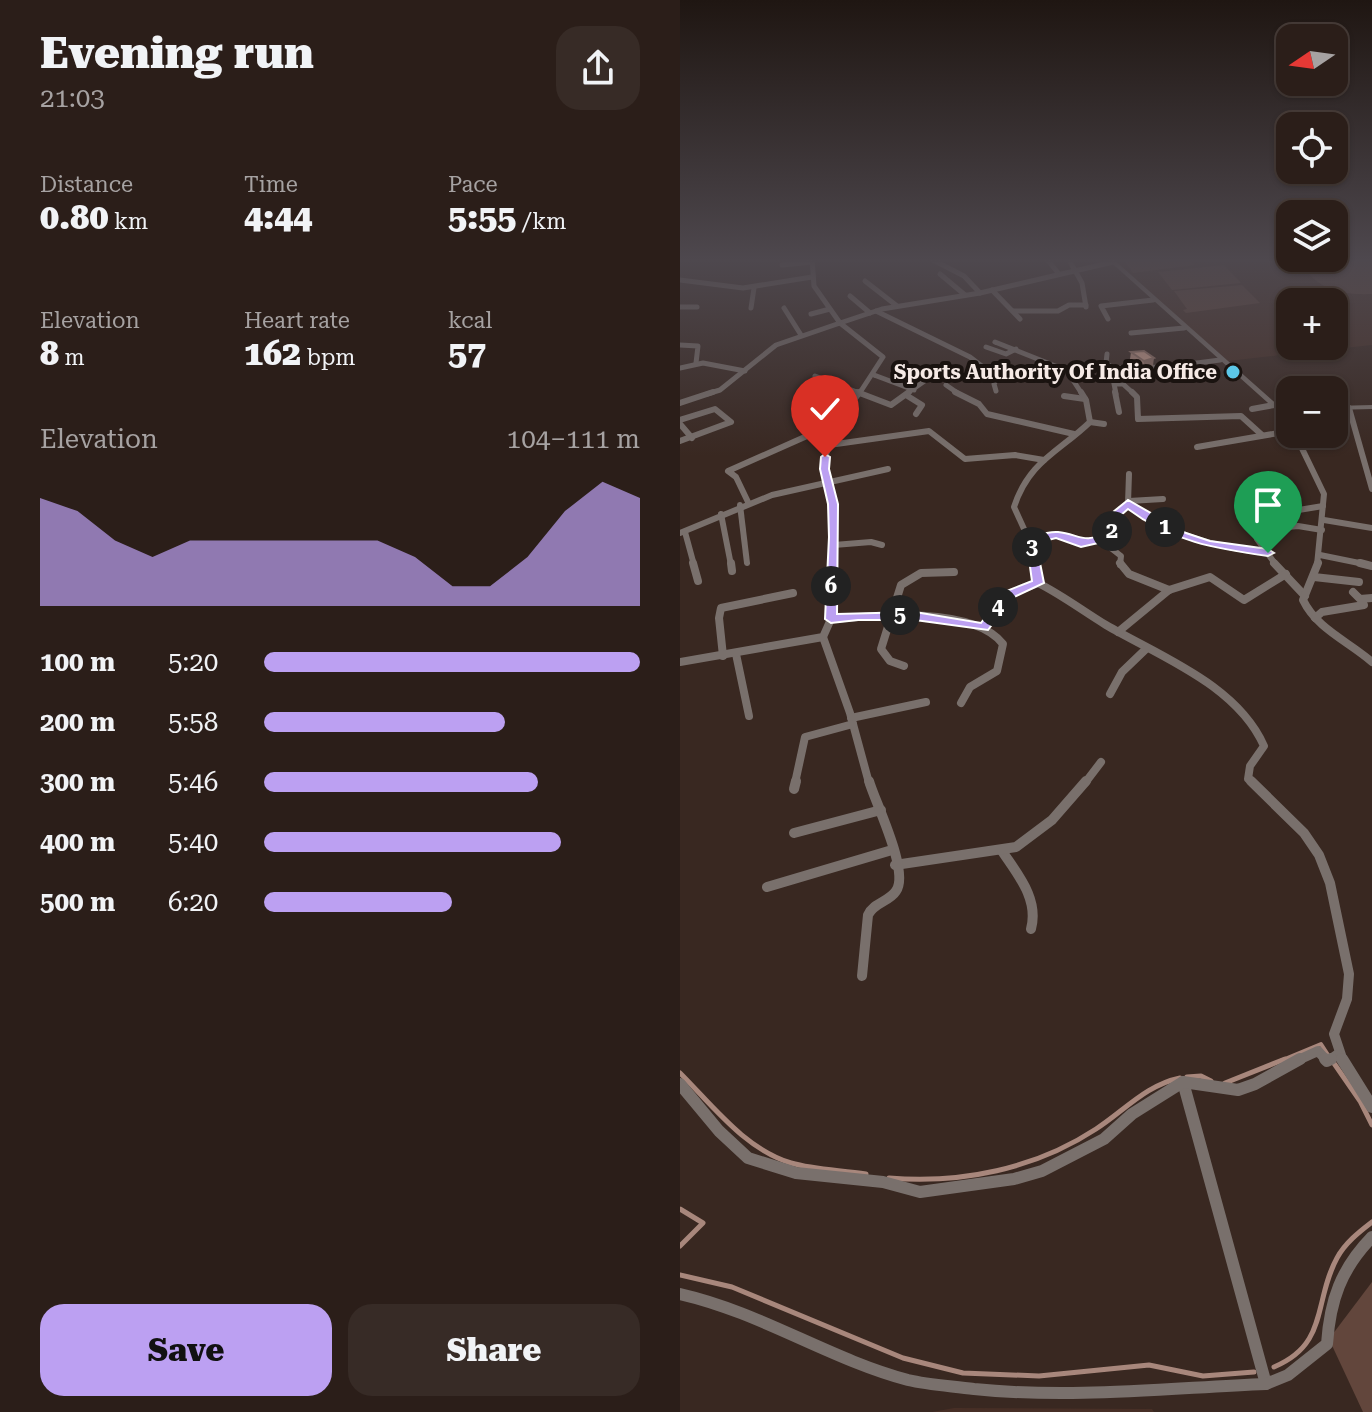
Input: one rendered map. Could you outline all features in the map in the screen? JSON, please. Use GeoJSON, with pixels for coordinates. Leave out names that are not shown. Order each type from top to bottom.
{"type":"FeatureCollection","features":[{"type":"Feature","properties":{"kind":"street"},"geometry":{"type":"LineString","coordinates":[[794,324],[801,335]]}},
{"type":"Feature","properties":{"kind":"street"},"geometry":{"type":"LineString","coordinates":[[680,403],[720,390],[766,350],[837,324]]}},
{"type":"Feature","properties":{"kind":"street"},"geometry":{"type":"LineString","coordinates":[[841,324],[883,357],[874,375],[839,419],[829,445],[824,469],[833,504],[834,545],[831,619],[823,637],[852,721],[872,793],[881,810],[900,887],[871,908],[868,915],[862,976]]}},
{"type":"Feature","properties":{"kind":"street"},"geometry":{"type":"LineString","coordinates":[[899,324],[970,357],[983,367]]}},
{"type":"Feature","properties":{"kind":"street"},"geometry":{"type":"LineString","coordinates":[[1179,324],[1276,407]]}},
{"type":"Feature","properties":{"kind":"street"},"geometry":{"type":"LineString","coordinates":[[1131,333],[1184,328]]}},
{"type":"Feature","properties":{"kind":"street"},"geometry":{"type":"LineString","coordinates":[[995,342],[1073,373],[1098,368],[1142,368],[1220,360]]}},
{"type":"Feature","properties":{"kind":"street"},"geometry":{"type":"LineString","coordinates":[[680,345],[698,346],[696,363]]}},
{"type":"Feature","properties":{"kind":"street"},"geometry":{"type":"LineString","coordinates":[[986,347],[1006,354],[1016,349]]}},
{"type":"Feature","properties":{"kind":"street"},"geometry":{"type":"LineString","coordinates":[[1107,354],[1106,363],[1112,368],[1119,412]]}},
{"type":"Feature","properties":{"kind":"street"},"geometry":{"type":"LineString","coordinates":[[680,368],[696,363],[745,371]]}},
{"type":"Feature","properties":{"kind":"street"},"geometry":{"type":"LineString","coordinates":[[996,391],[994,384],[998,377],[1045,364]]}},
{"type":"Feature","properties":{"kind":"street"},"geometry":{"type":"LineString","coordinates":[[1142,368],[1149,377]]}},
{"type":"Feature","properties":{"kind":"street"},"geometry":{"type":"LineString","coordinates":[[1073,373],[1071,377],[1085,399],[1090,422]]}},
{"type":"Feature","properties":{"kind":"street"},"geometry":{"type":"LineString","coordinates":[[874,375],[920,396]]}},
{"type":"Feature","properties":{"kind":"street"},"geometry":{"type":"LineString","coordinates":[[815,376],[887,405],[926,380]]}},
{"type":"Feature","properties":{"kind":"street"},"geometry":{"type":"LineString","coordinates":[[1115,384],[1123,384],[1137,397],[1138,419],[1241,416],[1262,435]]}},
{"type":"Feature","properties":{"kind":"street"},"geometry":{"type":"LineString","coordinates":[[946,385],[951,391],[979,402],[987,414],[1074,434]]}},
{"type":"Feature","properties":{"kind":"street"},"geometry":{"type":"LineString","coordinates":[[910,392],[922,405],[916,414]]}},
{"type":"Feature","properties":{"kind":"street"},"geometry":{"type":"LineString","coordinates":[[1064,396],[1085,399]]}},
{"type":"Feature","properties":{"kind":"street"},"geometry":{"type":"LineString","coordinates":[[1252,409],[1276,407]]}},
{"type":"Feature","properties":{"kind":"street"},"geometry":{"type":"LineString","coordinates":[[1372,407],[1349,408],[1372,489]]}},
{"type":"Feature","properties":{"kind":"street"},"geometry":{"type":"LineString","coordinates":[[680,441],[692,438],[731,422],[715,409],[680,422],[692,438]]}},
{"type":"Feature","properties":{"kind":"street"},"geometry":{"type":"LineString","coordinates":[[1104,424],[1090,422],[1044,460],[1020,485],[1014,507],[1035,553],[1033,566],[1038,583],[1185,668],[1221,694],[1262,740],[1264,746],[1246,772],[1248,779],[1293,819],[1319,855],[1333,894],[1349,987],[1334,1034],[1334,1056]]}},
{"type":"Feature","properties":{"kind":"street"},"geometry":{"type":"LineString","coordinates":[[829,445],[929,431],[965,459],[1015,455],[1044,460]]}},
{"type":"Feature","properties":{"kind":"street"},"geometry":{"type":"LineString","coordinates":[[747,563],[744,504],[736,477],[728,471],[816,432],[835,432]]}},
{"type":"Feature","properties":{"kind":"street"},"geometry":{"type":"LineString","coordinates":[[1197,447],[1276,432]]}},
{"type":"Feature","properties":{"kind":"street"},"geometry":{"type":"LineString","coordinates":[[1302,448],[1321,484],[1324,520],[1320,555],[1305,596],[1306,607],[1315,618],[1370,656]]}},
{"type":"Feature","properties":{"kind":"street"},"geometry":{"type":"LineString","coordinates":[[698,581],[682,532],[744,504],[798,487],[888,469]]}},
{"type":"Feature","properties":{"kind":"street"},"geometry":{"type":"LineString","coordinates":[[1129,474],[1129,502],[1145,517],[1195,540],[1268,553]]}},
{"type":"Feature","properties":{"kind":"street"},"geometry":{"type":"LineString","coordinates":[[1030,541],[1057,535],[1081,544],[1104,538],[1113,533],[1107,522],[1129,502],[1163,499]]}},
{"type":"Feature","properties":{"kind":"street"},"geometry":{"type":"LineString","coordinates":[[1305,596],[1268,553],[1252,529],[1250,518],[1323,506]]}},
{"type":"Feature","properties":{"kind":"street"},"geometry":{"type":"LineString","coordinates":[[721,514],[732,571]]}},
{"type":"Feature","properties":{"kind":"street"},"geometry":{"type":"LineString","coordinates":[[1324,520],[1372,528]]}},
{"type":"Feature","properties":{"kind":"street"},"geometry":{"type":"LineString","coordinates":[[1277,528],[1298,526],[1322,530]]}},
{"type":"Feature","properties":{"kind":"street"},"geometry":{"type":"LineString","coordinates":[[1104,538],[1106,546],[1123,558],[1120,565],[1123,569],[1169,590]]}},
{"type":"Feature","properties":{"kind":"street"},"geometry":{"type":"LineString","coordinates":[[834,545],[871,542],[882,545]]}},
{"type":"Feature","properties":{"kind":"street"},"geometry":{"type":"LineString","coordinates":[[1320,555],[1372,566]]}},
{"type":"Feature","properties":{"kind":"street"},"geometry":{"type":"LineString","coordinates":[[904,666],[890,661],[881,649],[882,637],[894,615],[897,592],[904,582],[924,572],[954,572]]}},
{"type":"Feature","properties":{"kind":"street"},"geometry":{"type":"LineString","coordinates":[[1118,632],[1169,590],[1210,577],[1244,600],[1286,574]]}},
{"type":"Feature","properties":{"kind":"street"},"geometry":{"type":"LineString","coordinates":[[1314,577],[1359,582]]}},
{"type":"Feature","properties":{"kind":"street"},"geometry":{"type":"LineString","coordinates":[[984,627],[1008,595],[1016,589],[1038,583]]}},
{"type":"Feature","properties":{"kind":"street"},"geometry":{"type":"LineString","coordinates":[[1353,592],[1360,599],[1372,598]]}},
{"type":"Feature","properties":{"kind":"street"},"geometry":{"type":"LineString","coordinates":[[723,656],[719,618],[721,608],[793,593]]}},
{"type":"Feature","properties":{"kind":"street"},"geometry":{"type":"LineString","coordinates":[[1315,618],[1322,612],[1364,605]]}},
{"type":"Feature","properties":{"kind":"street"},"geometry":{"type":"LineString","coordinates":[[831,619],[894,615],[984,627],[1002,637],[998,667],[970,687],[961,703]]}},
{"type":"Feature","properties":{"kind":"street"},"geometry":{"type":"LineString","coordinates":[[680,662],[736,654],[781,641],[823,637]]}},
{"type":"Feature","properties":{"kind":"street"},"geometry":{"type":"LineString","coordinates":[[1110,694],[1122,672],[1147,648]]}},
{"type":"Feature","properties":{"kind":"street"},"geometry":{"type":"LineString","coordinates":[[736,654],[749,716]]}},
{"type":"Feature","properties":{"kind":"street"},"geometry":{"type":"LineString","coordinates":[[794,789],[805,737],[926,702]]}},
{"type":"Feature","properties":{"kind":"street"},"geometry":{"type":"LineString","coordinates":[[895,865],[1002,851],[1027,841],[1076,796],[1101,762]]}},
{"type":"Feature","properties":{"kind":"street"},"geometry":{"type":"LineString","coordinates":[[794,833],[881,810]]}},
{"type":"Feature","properties":{"kind":"street"},"geometry":{"type":"LineString","coordinates":[[767,887],[892,850]]}},
{"type":"Feature","properties":{"kind":"street"},"geometry":{"type":"LineString","coordinates":[[1002,851],[1030,899],[1035,920],[1031,929]]}},
{"type":"Feature","properties":{"kind":"street"},"geometry":{"type":"LineString","coordinates":[[680,1084],[719,1131],[748,1158],[796,1173],[883,1182],[920,1192],[1014,1179],[1042,1171],[1104,1139],[1132,1114],[1183,1082],[1217,1088],[1244,1088],[1318,1051],[1334,1056],[1372,1107]]}},
{"type":"Feature","properties":{"kind":"street"},"geometry":{"type":"LineString","coordinates":[[1183,1082],[1266,1384]]}},
{"type":"Feature","properties":{"kind":"street"},"geometry":{"type":"LineString","coordinates":[[680,1294],[711,1300],[751,1314],[843,1357],[904,1379],[981,1390],[1025,1392],[1266,1384],[1288,1375],[1327,1344],[1330,1307],[1340,1274],[1372,1237]]}},
{"type":"Feature","properties":{"kind":"shaded area"},"geometry":{"type":"Polygon","coordinates":[[[1185,324],[1276,324],[1276,356],[1228,361],[1185,324]]]}},
{"type":"Feature","properties":{"kind":"shaded area"},"geometry":{"type":"Polygon","coordinates":[[[1348,324],[1372,324],[1372,345],[1348,348],[1348,324]]]}},
{"type":"Feature","properties":{"kind":"shaded area"},"geometry":{"type":"Polygon","coordinates":[[[1372,1282],[1372,1412],[1363,1412],[1329,1339],[1372,1282]]]}},
{"type":"Feature","properties":{"kind":"shaded area"},"geometry":{"type":"Polygon","coordinates":[[[954,1408],[1152,1409],[1154,1412],[932,1412],[954,1408]]]}},
{"type":"Feature","properties":{"kind":"building"},"geometry":{"type":"Polygon","coordinates":[[[1144,351],[1154,358],[1144,361],[1131,352],[1144,351]]]}},
{"type":"Feature","properties":{"kind":"waterway"},"geometry":{"type":"LineString","coordinates":[[1280,1061],[1321,1044],[1332,1061]]}},
{"type":"Feature","properties":{"kind":"waterway"},"geometry":{"type":"LineString","coordinates":[[1280,1061],[1285,1059]]}},
{"type":"Feature","properties":{"kind":"waterway"},"geometry":{"type":"LineString","coordinates":[[1331,1059],[1360,1101],[1372,1125]]}},
{"type":"Feature","properties":{"kind":"waterway"},"geometry":{"type":"LineString","coordinates":[[1225,1083],[1280,1061]]}},
{"type":"Feature","properties":{"kind":"waterway"},"geometry":{"type":"LineString","coordinates":[[680,1073],[731,1125],[759,1148],[791,1163],[866,1174]]}},
{"type":"Feature","properties":{"kind":"waterway"},"geometry":{"type":"LineString","coordinates":[[1187,1077],[1201,1076],[1211,1081]]}},
{"type":"Feature","properties":{"kind":"waterway"},"geometry":{"type":"LineString","coordinates":[[889,1178],[970,1176],[1023,1164],[1073,1143],[1146,1092],[1180,1078]]}},
{"type":"Feature","properties":{"kind":"waterway"},"geometry":{"type":"LineString","coordinates":[[680,1209],[703,1223],[680,1246]]}},
{"type":"Feature","properties":{"kind":"waterway"},"geometry":{"type":"LineString","coordinates":[[1274,1367],[1292,1358],[1304,1346],[1312,1334],[1337,1258],[1348,1243],[1372,1222]]}},
{"type":"Feature","properties":{"kind":"waterway"},"geometry":{"type":"LineString","coordinates":[[680,1275],[732,1287],[903,1358],[963,1373],[1039,1376],[1149,1365],[1203,1376],[1254,1372]]}},
{"type":"Feature","properties":{"kind":"place","name":"Sports Authority Of India Office"},"geometry":{"type":"Point","coordinates":[1233,372]}},
{"type":"Feature","properties":{"kind":"route"},"geometry":{"type":"LineString","coordinates":[[825,457],[824,469],[833,504],[831,619],[858,615],[915,616],[984,627],[1008,595],[1028,584],[1038,583],[1033,566],[1035,553],[1030,541],[1057,535],[1081,544],[1107,537],[1113,533],[1107,522],[1128,503],[1145,517],[1209,545],[1268,553]]}}]}
